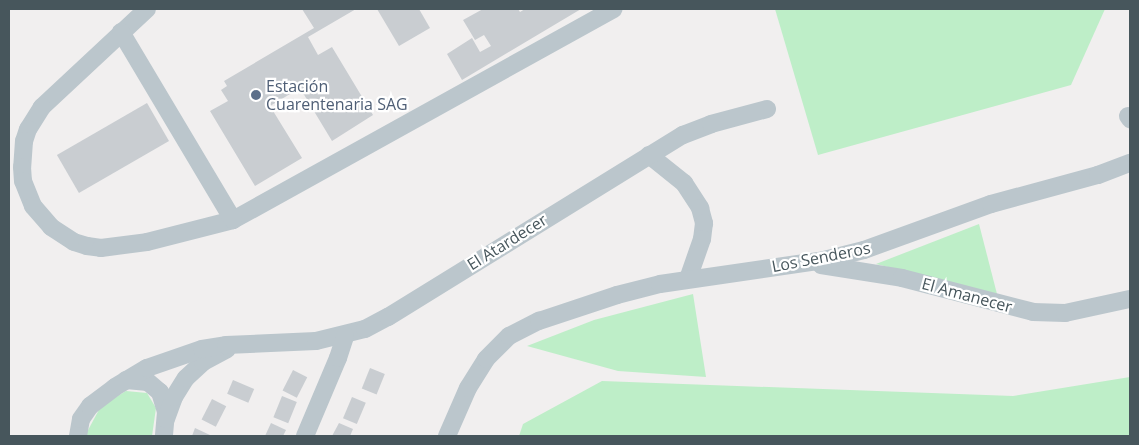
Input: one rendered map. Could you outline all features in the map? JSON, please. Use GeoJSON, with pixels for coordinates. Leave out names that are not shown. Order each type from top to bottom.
{"type":"FeatureCollection","features":[{"type":"Feature","properties":{"kind":"street"},"geometry":{"type":"LineString","coordinates":[[148,9],[42,107],[28,129],[24,141],[23,181],[33,206],[41,218],[62,236],[74,242],[101,248],[147,242],[233,220],[613,9]]}},
{"type":"Feature","properties":{"kind":"street"},"geometry":{"type":"LineString","coordinates":[[121,32],[233,220]]}},
{"type":"Feature","properties":{"kind":"street","name":"El Atardecer"},"geometry":{"type":"LineString","coordinates":[[78,436],[81,419],[90,406],[126,380],[147,368],[185,353],[214,346],[309,342],[345,336],[388,317],[649,155],[691,131],[767,108]]}},
{"type":"Feature","properties":{"kind":"street"},"geometry":{"type":"LineString","coordinates":[[649,155],[684,183],[700,208],[704,223],[702,239],[688,279]]}},
{"type":"Feature","properties":{"kind":"street","name":"Los Senderos"},"geometry":{"type":"LineString","coordinates":[[447,436],[476,373],[486,359],[509,336],[539,321],[571,309],[688,279],[804,263],[864,250],[991,204],[1098,175],[1130,163]]}},
{"type":"Feature","properties":{"kind":"street","name":"El Amanecer"},"geometry":{"type":"LineString","coordinates":[[804,263],[902,278],[1033,312],[1065,312],[1130,299]]}},
{"type":"Feature","properties":{"kind":"street"},"geometry":{"type":"LineString","coordinates":[[305,436],[338,358],[345,336]]}},
{"type":"Feature","properties":{"kind":"street","name":"El Atardecer"},"geometry":{"type":"LineString","coordinates":[[165,428],[174,397],[186,378],[203,362],[239,344]]}},
{"type":"Feature","properties":{"kind":"street","name":"El Atardecer"},"geometry":{"type":"LineString","coordinates":[[126,380],[140,380],[154,386],[164,398],[165,428]]}},
{"type":"Feature","properties":{"kind":"green space"},"geometry":{"type":"Polygon","coordinates":[[[775,9],[1105,9],[1071,85],[818,155],[775,9]]]}},
{"type":"Feature","properties":{"kind":"green space"},"geometry":{"type":"Polygon","coordinates":[[[979,224],[997,294],[876,264],[979,224]]]}},
{"type":"Feature","properties":{"kind":"green space"},"geometry":{"type":"Polygon","coordinates":[[[693,294],[706,377],[618,371],[527,346],[594,320],[693,294]]]}},
{"type":"Feature","properties":{"kind":"green space"},"geometry":{"type":"Polygon","coordinates":[[[1130,377],[1130,436],[519,436],[523,424],[602,381],[1013,396],[1130,377]]]}},
{"type":"Feature","properties":{"kind":"green space"},"geometry":{"type":"Polygon","coordinates":[[[126,391],[147,393],[156,408],[152,436],[87,436],[87,432],[101,406],[126,391]]]}},
{"type":"Feature","properties":{"kind":"building","name":"Estación Cuarentenaria SAG"},"geometry":{"type":"Polygon","coordinates":[[[302,9],[356,9],[308,37],[318,55],[332,47],[373,115],[332,141],[300,88],[270,106],[302,158],[255,186],[210,111],[228,101],[221,90],[227,86],[224,81],[314,28],[302,9]]]}},
{"type":"Feature","properties":{"kind":"building","name":"Estación Cuarentenaria SAG"},"geometry":{"type":"Polygon","coordinates":[[[377,9],[419,9],[430,28],[399,46],[377,9]]]}},
{"type":"Feature","properties":{"kind":"building","name":"Estación Cuarentenaria SAG"},"geometry":{"type":"Polygon","coordinates":[[[483,9],[518,9],[520,12],[525,9],[581,9],[462,80],[447,54],[472,38],[480,52],[491,46],[484,35],[475,40],[463,20],[483,9]]]}},
{"type":"Feature","properties":{"kind":"building"},"geometry":{"type":"Polygon","coordinates":[[[147,103],[169,141],[79,193],[57,155],[147,103]]]}},
{"type":"Feature","properties":{"kind":"building"},"geometry":{"type":"Polygon","coordinates":[[[370,368],[385,374],[377,394],[362,388],[370,368]]]}},
{"type":"Feature","properties":{"kind":"building"},"geometry":{"type":"Polygon","coordinates":[[[293,370],[307,377],[297,398],[283,390],[293,370]]]}},
{"type":"Feature","properties":{"kind":"building"},"geometry":{"type":"Polygon","coordinates":[[[233,380],[254,389],[248,403],[227,394],[233,380]]]}},
{"type":"Feature","properties":{"kind":"building"},"geometry":{"type":"Polygon","coordinates":[[[282,396],[297,402],[288,423],[273,417],[282,396]]]}},
{"type":"Feature","properties":{"kind":"building"},"geometry":{"type":"Polygon","coordinates":[[[352,397],[366,403],[357,424],[343,418],[352,397]]]}},
{"type":"Feature","properties":{"kind":"building"},"geometry":{"type":"Polygon","coordinates":[[[212,399],[226,406],[216,427],[202,419],[212,399]]]}},
{"type":"Feature","properties":{"kind":"building"},"geometry":{"type":"Polygon","coordinates":[[[271,423],[286,430],[283,436],[265,436],[271,423]]]}},
{"type":"Feature","properties":{"kind":"building"},"geometry":{"type":"Polygon","coordinates":[[[339,423],[353,429],[350,436],[332,436],[339,423]]]}},
{"type":"Feature","properties":{"kind":"building"},"geometry":{"type":"Polygon","coordinates":[[[195,428],[210,435],[192,436],[195,428]]]}},
{"type":"Feature","properties":{"kind":"place","name":"Estación Cuarentenaria SAG"},"geometry":{"type":"Point","coordinates":[256,95]}}]}
